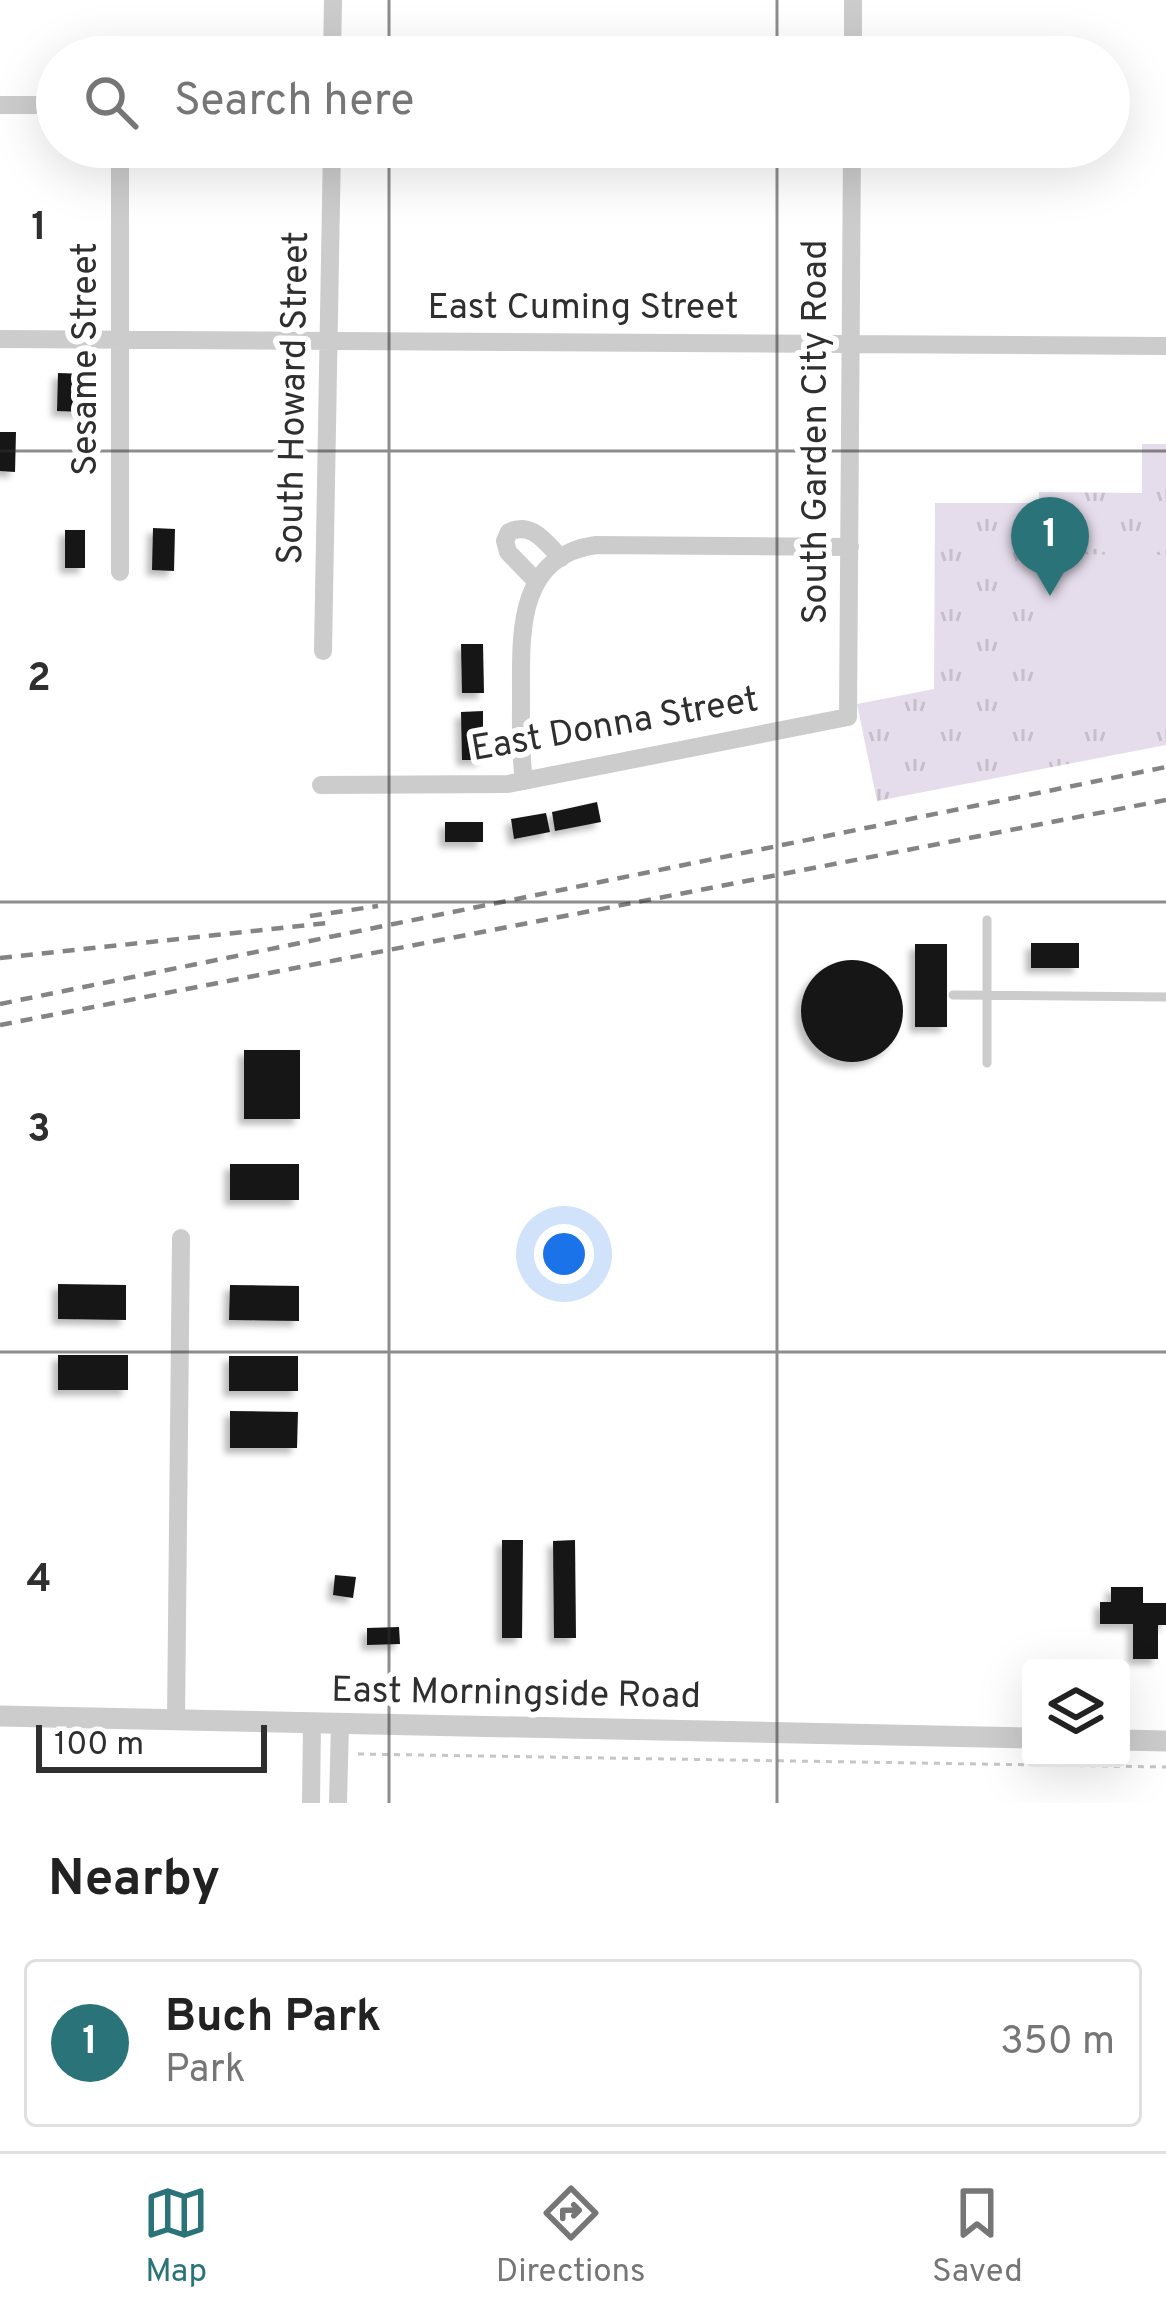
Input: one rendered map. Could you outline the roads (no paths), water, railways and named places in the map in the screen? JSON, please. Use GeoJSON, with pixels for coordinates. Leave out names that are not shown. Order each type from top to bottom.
{"type":"FeatureCollection","features":[{"type":"Feature","properties":{"kind":"street"},"geometry":{"type":"LineString","coordinates":[[332,36],[333,0]]}},
{"type":"Feature","properties":{"kind":"street"},"geometry":{"type":"LineString","coordinates":[[853,0],[853,36]]}},
{"type":"Feature","properties":{"kind":"street"},"geometry":{"type":"LineString","coordinates":[[0,105],[36,105]]}},
{"type":"Feature","properties":{"kind":"street","name":"Sesame Street"},"geometry":{"type":"LineString","coordinates":[[120,168],[120,572]]}},
{"type":"Feature","properties":{"kind":"street","name":"South Howard Street"},"geometry":{"type":"LineString","coordinates":[[323,651],[332,168]]}},
{"type":"Feature","properties":{"kind":"street","name":"South Garden City Road"},"geometry":{"type":"LineString","coordinates":[[848,717],[852,168]]}},
{"type":"Feature","properties":{"kind":"street","name":"East Cuming Street"},"geometry":{"type":"LineString","coordinates":[[0,339],[1166,346]]}},
{"type":"Feature","properties":{"kind":"street"},"geometry":{"type":"LineString","coordinates":[[537,582],[508,553],[509,532],[530,530],[561,558]]}},
{"type":"Feature","properties":{"kind":"street"},"geometry":{"type":"LineString","coordinates":[[524,781],[522,629],[526,602],[537,582],[561,558],[585,546],[609,544],[850,547]]}},
{"type":"Feature","properties":{"kind":"street","name":"East Donna Street"},"geometry":{"type":"LineString","coordinates":[[321,785],[465,787],[524,781],[848,717]]}},
{"type":"Feature","properties":{"kind":"street"},"geometry":{"type":"LineString","coordinates":[[176,1720],[182,1238]]}},
{"type":"Feature","properties":{"kind":"street","name":"East Morningside Road"},"geometry":{"type":"LineString","coordinates":[[0,1716],[1022,1738]]}},
{"type":"Feature","properties":{"kind":"street"},"geometry":{"type":"LineString","coordinates":[[310,1803],[312,1723]]}},
{"type":"Feature","properties":{"kind":"street"},"geometry":{"type":"LineString","coordinates":[[338,1803],[340,1724]]}},
{"type":"Feature","properties":{"kind":"street"},"geometry":{"type":"LineString","coordinates":[[1130,1740],[1166,1741]]}},
{"type":"Feature","properties":{"kind":"lane"},"geometry":{"type":"LineString","coordinates":[[987,920],[987,1063]]}},
{"type":"Feature","properties":{"kind":"lane"},"geometry":{"type":"LineString","coordinates":[[953,995],[1166,997]]}},
{"type":"Feature","properties":{"kind":"railway"},"geometry":{"type":"LineString","coordinates":[[0,1004],[1166,767]]}},
{"type":"Feature","properties":{"kind":"railway"},"geometry":{"type":"LineString","coordinates":[[0,1025],[1166,800]]}},
{"type":"Feature","properties":{"kind":"railway"},"geometry":{"type":"LineString","coordinates":[[310,916],[378,906]]}},
{"type":"Feature","properties":{"kind":"railway"},"geometry":{"type":"LineString","coordinates":[[0,958],[328,923]]}},
{"type":"Feature","properties":{"kind":"place","name":"Buch Park"},"geometry":{"type":"Point","coordinates":[1050,596]}}]}
